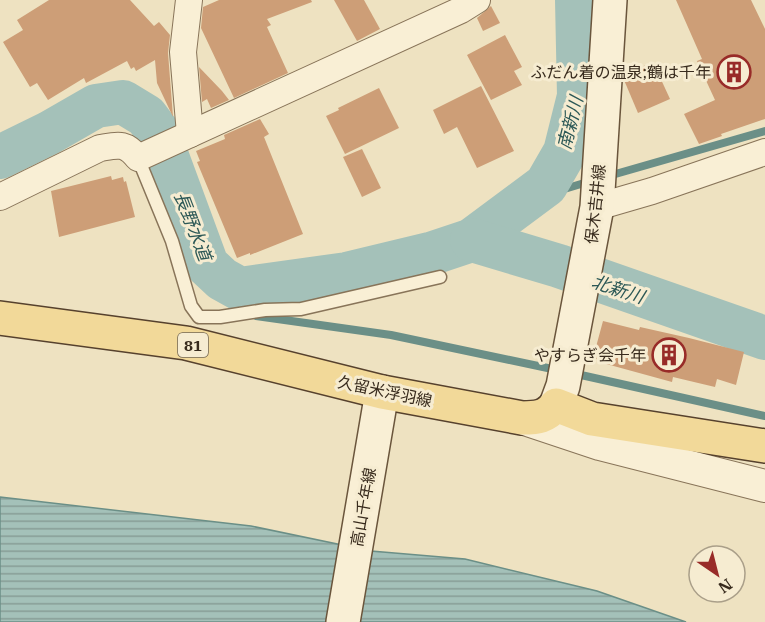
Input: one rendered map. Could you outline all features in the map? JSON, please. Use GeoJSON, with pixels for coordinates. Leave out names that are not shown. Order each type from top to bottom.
{"type":"FeatureCollection","features":[{"type":"Feature","properties":{"kind":"main road","name":"保木吉井線"},"geometry":{"type":"LineString","coordinates":[[560,395],[597,199],[610,0]]}},
{"type":"Feature","properties":{"kind":"main road","name":"久留米浮羽線"},"geometry":{"type":"LineString","coordinates":[[0,318],[186,343],[380,403],[538,418],[548,415],[560,395]]}},
{"type":"Feature","properties":{"kind":"main road"},"geometry":{"type":"LineString","coordinates":[[560,395],[592,419],[765,446]]}},
{"type":"Feature","properties":{"kind":"main road","name":"高山千年線"},"geometry":{"type":"LineString","coordinates":[[343,622],[380,403]]}},
{"type":"Feature","properties":{"kind":"street"},"geometry":{"type":"LineString","coordinates":[[187,135],[183,52],[189,0]]}},
{"type":"Feature","properties":{"kind":"street"},"geometry":{"type":"LineString","coordinates":[[0,197],[100,148],[117,145],[130,147],[138,158],[461,10],[477,0]]}},
{"type":"Feature","properties":{"kind":"street"},"geometry":{"type":"LineString","coordinates":[[597,199],[652,191],[765,152]]}},
{"type":"Feature","properties":{"kind":"street"},"geometry":{"type":"LineString","coordinates":[[522,418],[600,444],[765,486]]}},
{"type":"Feature","properties":{"kind":"lane"},"geometry":{"type":"LineString","coordinates":[[138,158],[172,241],[191,306],[199,317],[220,317],[265,309],[301,309],[440,277]]}},
{"type":"Feature","properties":{"kind":"water"},"geometry":{"type":"Polygon","coordinates":[[[0,497],[251,526],[371,551],[465,559],[597,591],[686,622],[0,622],[0,497]]]}},
{"type":"Feature","properties":{"kind":"building"},"geometry":{"type":"Polygon","coordinates":[[[49,0],[130,0],[154,26],[159,22],[170,35],[168,53],[173,117],[157,83],[155,60],[136,71],[134,67],[131,69],[127,61],[86,83],[84,78],[48,100],[37,83],[30,87],[3,42],[23,30],[17,20],[49,0]]]}},
{"type":"Feature","properties":{"kind":"building"},"geometry":{"type":"Polygon","coordinates":[[[219,0],[311,0],[312,2],[267,19],[271,25],[267,27],[288,73],[234,98],[201,28],[203,7],[219,0]]]}},
{"type":"Feature","properties":{"kind":"building"},"geometry":{"type":"Polygon","coordinates":[[[334,0],[364,0],[380,29],[357,41],[334,0]]]}},
{"type":"Feature","properties":{"kind":"building","name":"ふだん着の温泉;鶴は千年"},"geometry":{"type":"Polygon","coordinates":[[[676,0],[751,0],[765,29],[765,119],[699,144],[684,114],[715,100],[697,61],[702,59],[676,0]]]}},
{"type":"Feature","properties":{"kind":"building"},"geometry":{"type":"Polygon","coordinates":[[[491,6],[500,23],[483,31],[477,18],[491,6]]]}},
{"type":"Feature","properties":{"kind":"building"},"geometry":{"type":"Polygon","coordinates":[[[505,35],[522,67],[514,71],[522,85],[491,100],[467,55],[505,35]]]}},
{"type":"Feature","properties":{"kind":"building"},"geometry":{"type":"Polygon","coordinates":[[[653,62],[670,99],[638,113],[624,75],[653,62]]]}},
{"type":"Feature","properties":{"kind":"building"},"geometry":{"type":"Polygon","coordinates":[[[199,67],[229,100],[211,108],[207,99],[202,102],[199,67]]]}},
{"type":"Feature","properties":{"kind":"building"},"geometry":{"type":"Polygon","coordinates":[[[481,86],[514,151],[477,168],[457,127],[444,134],[433,110],[481,86]]]}},
{"type":"Feature","properties":{"kind":"building"},"geometry":{"type":"Polygon","coordinates":[[[379,88],[399,128],[345,154],[326,116],[379,88]]]}},
{"type":"Feature","properties":{"kind":"building"},"geometry":{"type":"Polygon","coordinates":[[[260,119],[269,134],[264,137],[303,234],[237,258],[197,162],[200,161],[196,151],[225,139],[224,135],[260,119]]]}},
{"type":"Feature","properties":{"kind":"building"},"geometry":{"type":"Polygon","coordinates":[[[362,149],[381,188],[362,197],[343,157],[362,149]]]}},
{"type":"Feature","properties":{"kind":"building"},"geometry":{"type":"Polygon","coordinates":[[[111,176],[112,180],[123,177],[124,182],[126,181],[135,217],[59,237],[51,191],[111,176]]]}},
{"type":"Feature","properties":{"kind":"building","name":"やすらぎ会千年"},"geometry":{"type":"Polygon","coordinates":[[[603,321],[639,330],[640,327],[744,352],[736,385],[717,379],[715,387],[673,377],[672,382],[599,362],[600,360],[593,358],[603,321]]]}},
{"type":"Feature","properties":{"kind":"waterway","name":"長野水道"},"geometry":{"type":"LineString","coordinates":[[0,157],[96,106],[123,102],[146,116],[158,132],[207,265],[222,279],[240,289],[347,274],[430,254],[472,240],[546,185],[565,152],[579,96],[577,0]]}},
{"type":"Feature","properties":{"kind":"waterway"},"geometry":{"type":"LineString","coordinates":[[605,177],[765,131]]}},
{"type":"Feature","properties":{"kind":"waterway"},"geometry":{"type":"LineString","coordinates":[[546,185],[561,190],[591,181]]}},
{"type":"Feature","properties":{"kind":"waterway","name":"北新川"},"geometry":{"type":"LineString","coordinates":[[472,240],[559,266],[765,338]]}},
{"type":"Feature","properties":{"kind":"waterway"},"geometry":{"type":"LineString","coordinates":[[240,289],[256,316],[391,335],[557,370]]}},
{"type":"Feature","properties":{"kind":"waterway"},"geometry":{"type":"LineString","coordinates":[[572,373],[765,416]]}},
{"type":"Feature","properties":{"kind":"place","name":"ふだん着の温泉;鶴は千年"},"geometry":{"type":"Point","coordinates":[734,72]}},
{"type":"Feature","properties":{"kind":"place","name":"やすらぎ会千年"},"geometry":{"type":"Point","coordinates":[669,355]}},
{"type":"Feature","properties":{"kind":"water label","name":"南新川"},"geometry":{"type":"Point","coordinates":[570,123]}}]}
